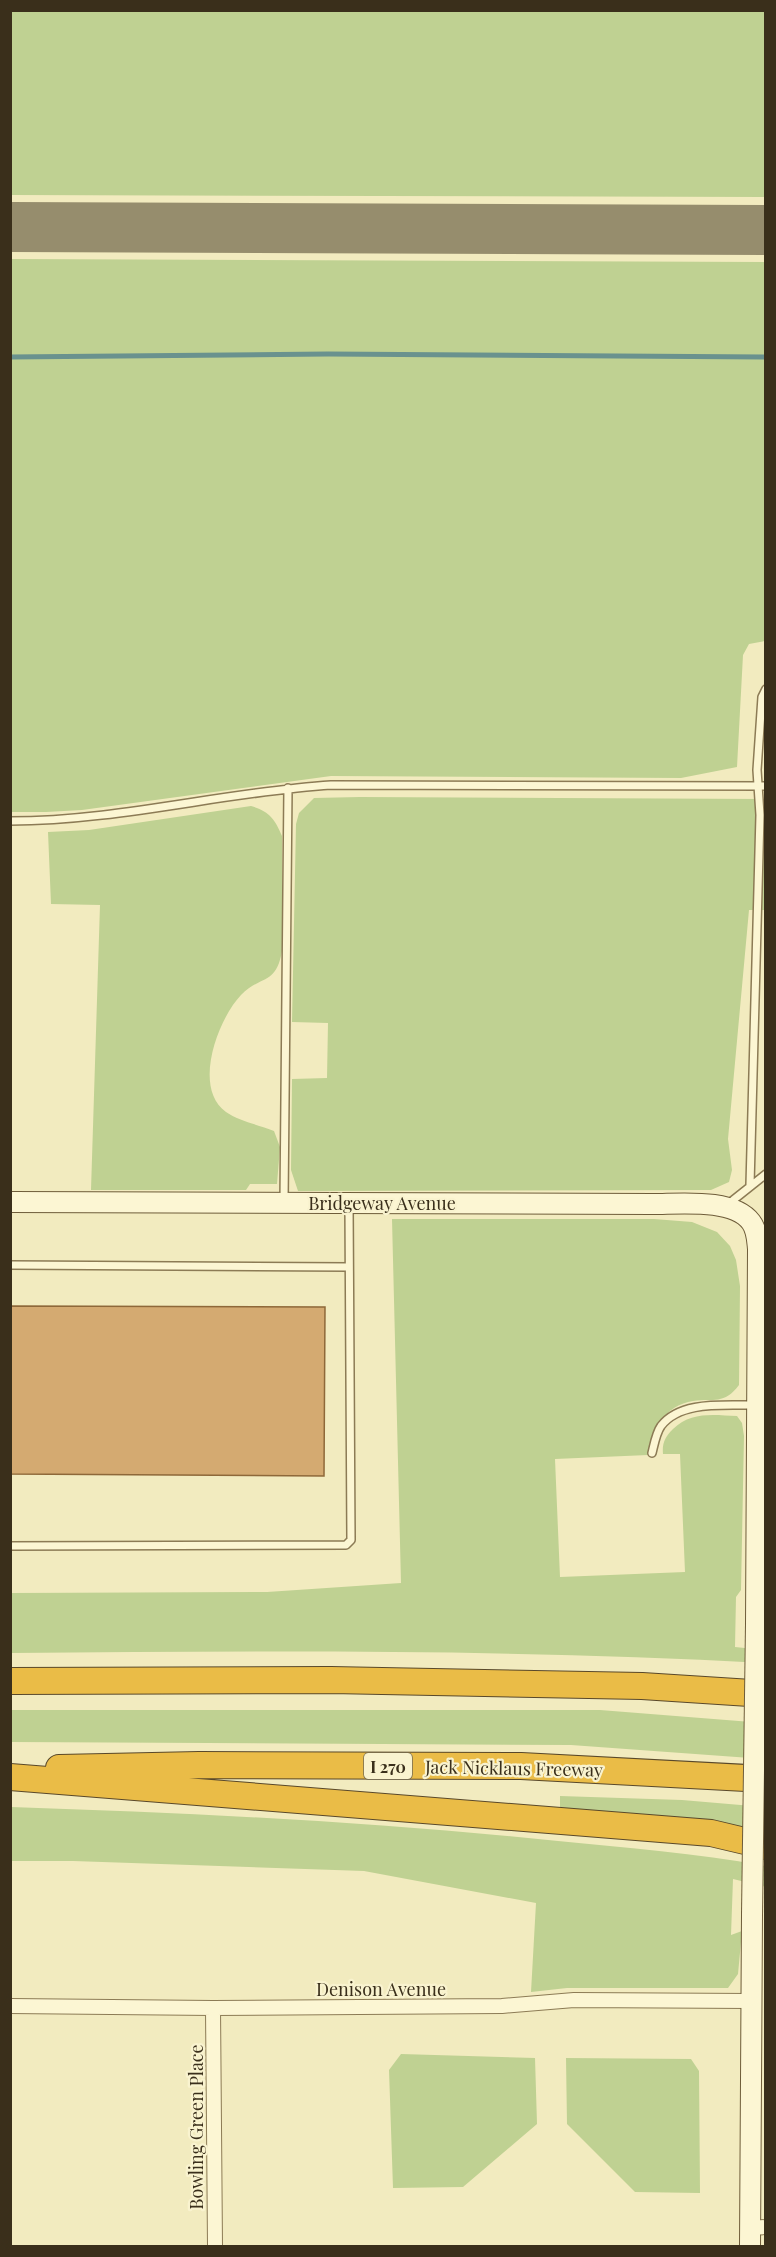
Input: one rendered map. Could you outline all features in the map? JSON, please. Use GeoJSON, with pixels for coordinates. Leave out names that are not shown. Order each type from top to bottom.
{"type":"FeatureCollection","features":[{"type":"Feature","properties":{"kind":"highway"},"geometry":{"type":"LineString","coordinates":[[10,1681],[343,1680],[642,1686],[765,1694]]}},
{"type":"Feature","properties":{"kind":"highway","name":"Jack Nicklaus Freeway"},"geometry":{"type":"LineString","coordinates":[[10,1769],[199,1765],[521,1766],[765,1779]]}},
{"type":"Feature","properties":{"kind":"highway"},"geometry":{"type":"LineString","coordinates":[[10,1777],[711,1833],[765,1846]]}},
{"type":"Feature","properties":{"kind":"street","name":"Bridgeway Avenue"},"geometry":{"type":"LineString","coordinates":[[10,1202],[653,1204],[726,1207],[750,1221],[757,1233],[760,1394]]}},
{"type":"Feature","properties":{"kind":"street"},"geometry":{"type":"LineString","coordinates":[[755,2234],[751,2001],[760,1394]]}},
{"type":"Feature","properties":{"kind":"street","name":"Denison Avenue"},"geometry":{"type":"LineString","coordinates":[[10,2006],[213,2008],[502,2006],[574,2000],[751,2001]]}},
{"type":"Feature","properties":{"kind":"street","name":"Bowling Green Place"},"geometry":{"type":"LineString","coordinates":[[213,2008],[215,2247]]}},
{"type":"Feature","properties":{"kind":"lane"},"geometry":{"type":"LineString","coordinates":[[750,1185],[762,786],[757,770],[762,697],[765,689]]}},
{"type":"Feature","properties":{"kind":"lane"},"geometry":{"type":"LineString","coordinates":[[10,821],[64,820],[288,788],[331,785],[762,786]]}},
{"type":"Feature","properties":{"kind":"lane"},"geometry":{"type":"LineString","coordinates":[[284,1203],[288,788]]}},
{"type":"Feature","properties":{"kind":"lane"},"geometry":{"type":"LineString","coordinates":[[726,1207],[765,1174]]}},
{"type":"Feature","properties":{"kind":"lane"},"geometry":{"type":"LineString","coordinates":[[10,1546],[346,1545],[351,1540],[349,1203]]}},
{"type":"Feature","properties":{"kind":"lane"},"geometry":{"type":"LineString","coordinates":[[10,1265],[349,1267]]}},
{"type":"Feature","properties":{"kind":"lane"},"geometry":{"type":"LineString","coordinates":[[652,1453],[660,1427],[676,1412],[760,1394]]}},
{"type":"Feature","properties":{"kind":"green space"},"geometry":{"type":"Polygon","coordinates":[[[11,10],[765,11],[765,197],[11,195],[11,10]]]}},
{"type":"Feature","properties":{"kind":"green space"},"geometry":{"type":"Polygon","coordinates":[[[11,259],[765,262],[765,641],[749,644],[743,655],[737,767],[681,778],[331,776],[82,810],[11,812],[11,259]]]}},
{"type":"Feature","properties":{"kind":"green space"},"geometry":{"type":"Polygon","coordinates":[[[314,798],[765,799],[765,910],[749,910],[728,1139],[732,1170],[729,1182],[711,1190],[298,1191],[291,1170],[292,1079],[327,1078],[328,1023],[292,1022],[296,824],[299,813],[314,798]]]}},
{"type":"Feature","properties":{"kind":"green space"},"geometry":{"type":"Polygon","coordinates":[[[251,806],[271,816],[282,836],[282,951],[276,970],[241,995],[224,1020],[212,1054],[211,1087],[216,1101],[226,1112],[274,1131],[280,1147],[277,1184],[250,1184],[246,1190],[91,1190],[100,905],[51,904],[48,832],[89,830],[251,806]]]}},
{"type":"Feature","properties":{"kind":"green space"},"geometry":{"type":"Polygon","coordinates":[[[392,1219],[654,1219],[692,1222],[717,1232],[730,1246],[736,1260],[740,1286],[739,1385],[723,1398],[683,1403],[667,1413],[656,1428],[648,1455],[555,1459],[560,1577],[685,1572],[680,1454],[663,1454],[664,1443],[673,1429],[687,1419],[703,1415],[737,1416],[742,1423],[744,1436],[741,1590],[736,1597],[735,1647],[765,1650],[765,1663],[482,1653],[11,1653],[10,1593],[267,1592],[401,1583],[392,1219]]]}},
{"type":"Feature","properties":{"kind":"green space"},"geometry":{"type":"Polygon","coordinates":[[[10,1710],[600,1710],[765,1723],[765,1759],[571,1745],[11,1742],[10,1710]]]}},
{"type":"Feature","properties":{"kind":"green space"},"geometry":{"type":"Polygon","coordinates":[[[560,1796],[682,1800],[765,1807],[765,1836],[560,1809],[560,1796]]]}},
{"type":"Feature","properties":{"kind":"green space"},"geometry":{"type":"Polygon","coordinates":[[[11,1807],[353,1823],[662,1851],[765,1866],[766,1887],[733,1879],[731,1935],[742,1931],[738,1974],[728,1988],[567,1988],[531,1992],[536,1903],[364,1871],[11,1861],[11,1807]]]}},
{"type":"Feature","properties":{"kind":"green space"},"geometry":{"type":"Polygon","coordinates":[[[401,2054],[535,2058],[537,2124],[463,2187],[393,2188],[389,2070],[401,2054]]]}},
{"type":"Feature","properties":{"kind":"green space"},"geometry":{"type":"Polygon","coordinates":[[[566,2058],[691,2059],[699,2071],[700,2193],[635,2192],[567,2124],[566,2058]]]}},
{"type":"Feature","properties":{"kind":"building"},"geometry":{"type":"Polygon","coordinates":[[[10,1306],[325,1307],[324,1476],[10,1474],[10,1306]]]}},
{"type":"Feature","properties":{"kind":"waterway"},"geometry":{"type":"LineString","coordinates":[[10,357],[328,354],[766,357]]}},
{"type":"Feature","properties":{"kind":"taxiway"},"geometry":{"type":"LineString","coordinates":[[10,227],[766,230]]}}]}
